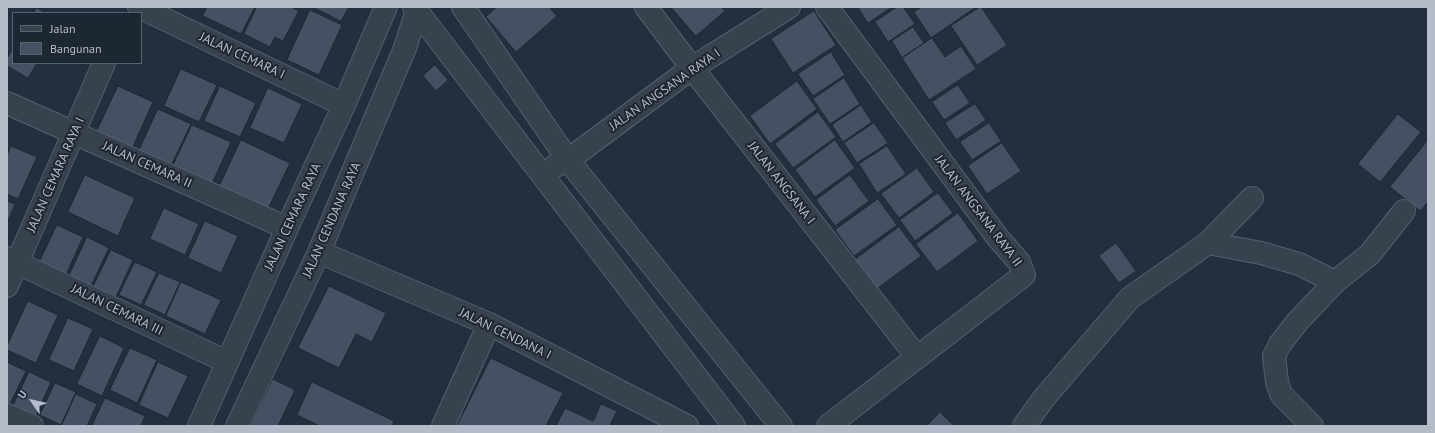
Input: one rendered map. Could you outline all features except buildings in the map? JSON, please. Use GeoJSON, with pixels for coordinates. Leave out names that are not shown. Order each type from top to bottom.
{"type":"FeatureCollection","features":[{"type":"Feature","properties":{"kind":"street","name":"JALAN CEMARA I"},"geometry":{"type":"LineString","coordinates":[[139,7],[344,105]]}},
{"type":"Feature","properties":{"kind":"street","name":"JALAN CEMARA RAYA"},"geometry":{"type":"LineString","coordinates":[[199,426],[287,228],[344,105],[386,7]]}},
{"type":"Feature","properties":{"kind":"street"},"geometry":{"type":"LineString","coordinates":[[463,7],[568,160],[781,426]]}},
{"type":"Feature","properties":{"kind":"street","name":"JALAN ANGSANA I"},"geometry":{"type":"LineString","coordinates":[[646,7],[917,357]]}},
{"type":"Feature","properties":{"kind":"street","name":"JALAN ANGSANA RAYA I"},"geometry":{"type":"LineString","coordinates":[[541,172],[568,160],[692,68],[789,7]]}},
{"type":"Feature","properties":{"kind":"street","name":"JALAN ANGSANA RAYA II"},"geometry":{"type":"LineString","coordinates":[[827,7],[998,238],[1019,262],[1024,274],[828,426]]}},
{"type":"Feature","properties":{"kind":"street"},"geometry":{"type":"LineString","coordinates":[[416,8],[734,426]]}},
{"type":"Feature","properties":{"kind":"street","name":"JALAN CENDANA RAYA"},"geometry":{"type":"LineString","coordinates":[[237,426],[319,252],[405,48],[416,8]]}},
{"type":"Feature","properties":{"kind":"street","name":"JALAN CEMARA RAYA I"},"geometry":{"type":"LineString","coordinates":[[7,286],[12,260],[75,132],[104,64]]}},
{"type":"Feature","properties":{"kind":"street","name":"JALAN CEMARA II"},"geometry":{"type":"LineString","coordinates":[[7,103],[75,132],[287,228]]}},
{"type":"Feature","properties":{"kind":"street"},"geometry":{"type":"LineString","coordinates":[[1024,426],[1044,398],[1130,298],[1208,243],[1252,198]]}},
{"type":"Feature","properties":{"kind":"street"},"geometry":{"type":"LineString","coordinates":[[1312,426],[1282,394],[1277,382],[1274,356],[1280,344],[1298,321],[1335,282],[1370,254],[1404,211]]}},
{"type":"Feature","properties":{"kind":"street"},"geometry":{"type":"LineString","coordinates":[[1208,243],[1261,253],[1299,264],[1335,282]]}},
{"type":"Feature","properties":{"kind":"street","name":"JALAN CENDANA I"},"geometry":{"type":"LineString","coordinates":[[319,252],[489,324],[687,426]]}},
{"type":"Feature","properties":{"kind":"street","name":"JALAN CEMARA III"},"geometry":{"type":"LineString","coordinates":[[12,260],[227,362]]}},
{"type":"Feature","properties":{"kind":"street"},"geometry":{"type":"LineString","coordinates":[[443,426],[489,324]]}},
{"type":"Feature","properties":{"kind":"street"},"geometry":{"type":"LineString","coordinates":[[7,415],[32,426]]}}]}
